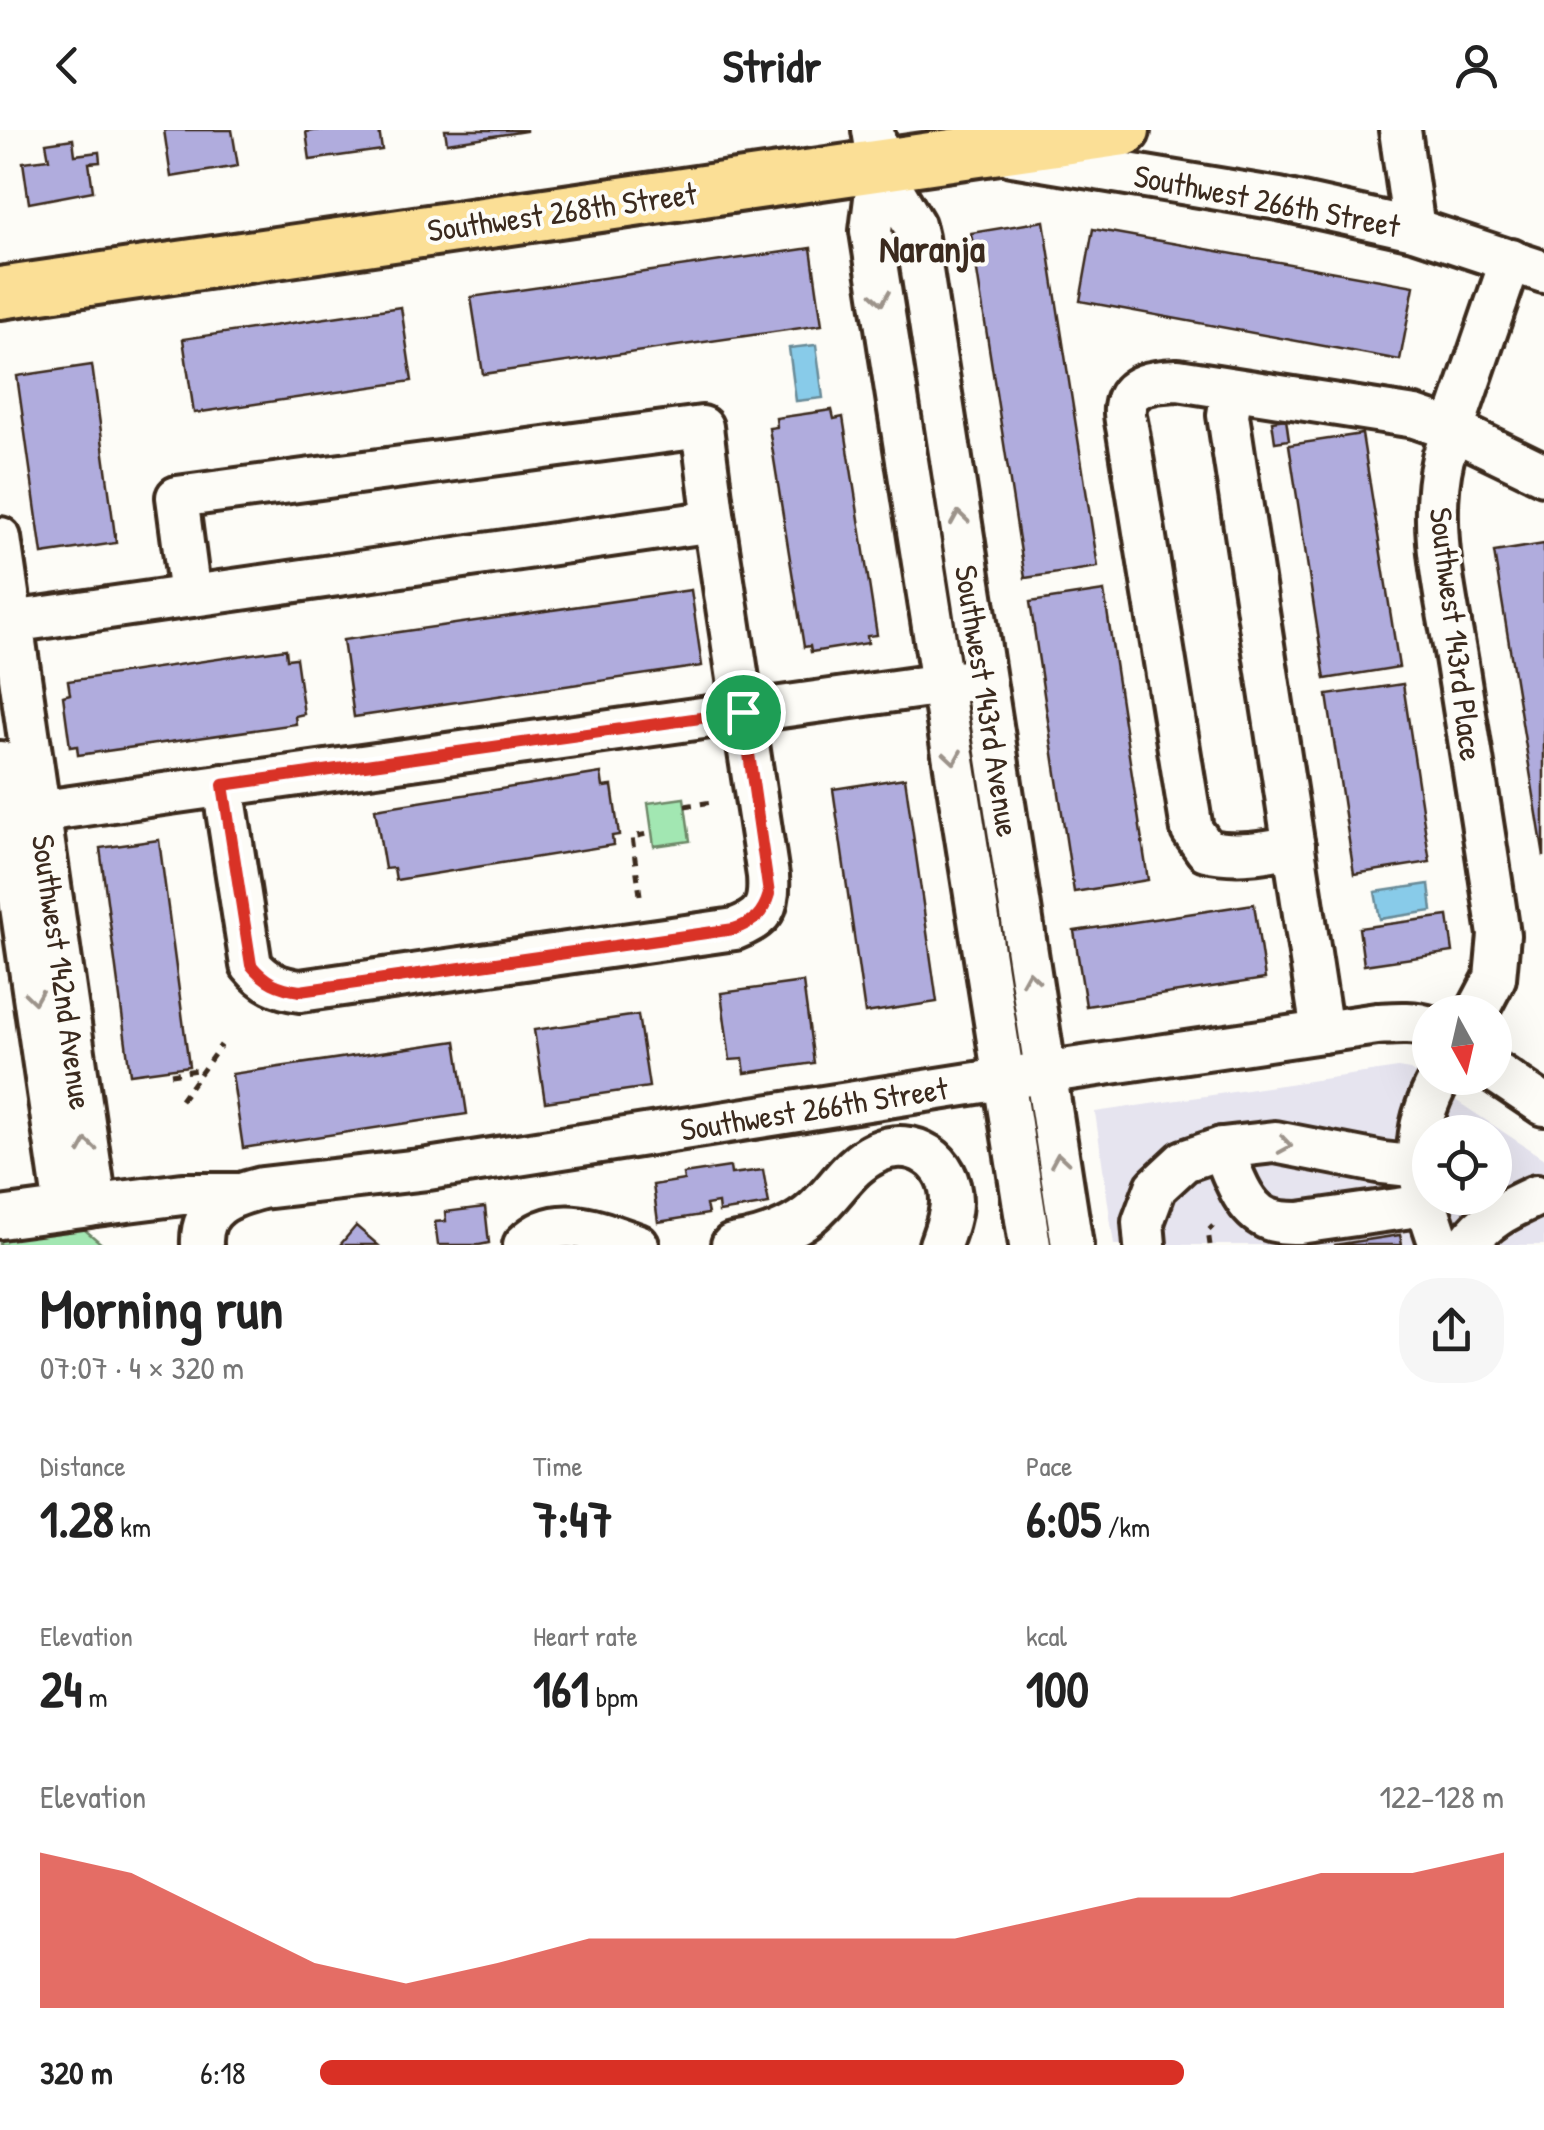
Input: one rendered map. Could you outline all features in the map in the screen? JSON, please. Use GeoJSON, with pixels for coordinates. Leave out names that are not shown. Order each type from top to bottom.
{"type":"FeatureCollection","features":[{"type":"Feature","properties":{"kind":"main road","name":"Southwest 268th Street"},"geometry":{"type":"LineString","coordinates":[[0,293],[876,148],[986,150],[1124,130]]}},
{"type":"Feature","properties":{"kind":"street"},"geometry":{"type":"LineString","coordinates":[[1400,130],[1414,229]]}},
{"type":"Feature","properties":{"kind":"street","name":"Southwest 143rd Avenue"},"geometry":{"type":"LineString","coordinates":[[876,148],[914,225],[1072,1245]]}},
{"type":"Feature","properties":{"kind":"street","name":"Southwest 143rd Avenue"},"geometry":{"type":"LineString","coordinates":[[876,148],[871,231],[1030,1245]]}},
{"type":"Feature","properties":{"kind":"street","name":"Southwest 266th Street"},"geometry":{"type":"LineString","coordinates":[[986,150],[1280,200],[1414,229],[1527,266]]}},
{"type":"Feature","properties":{"kind":"street","name":"Southwest 143rd Place"},"geometry":{"type":"LineString","coordinates":[[1486,995],[1494,978],[1499,935],[1436,506],[1438,479],[1453,430],[1527,266]]}},
{"type":"Feature","properties":{"kind":"street"},"geometry":{"type":"LineString","coordinates":[[1294,846],[1225,854],[1206,850],[1192,830],[1128,432],[1125,405],[1134,390],[1152,381],[1178,380],[1415,417],[1453,430],[1544,474]]}},
{"type":"Feature","properties":{"kind":"street"},"geometry":{"type":"LineString","coordinates":[[1232,389],[1228,416],[1322,1032]]}},
{"type":"Feature","properties":{"kind":"street"},"geometry":{"type":"LineString","coordinates":[[190,596],[177,497],[702,427],[769,894],[764,910],[753,922],[734,929],[300,991],[281,988],[263,979],[251,965],[223,785]]}},
{"type":"Feature","properties":{"kind":"street"},"geometry":{"type":"LineString","coordinates":[[11,622],[714,521]]}},
{"type":"Feature","properties":{"kind":"street","name":"Southwest 142nd Avenue"},"geometry":{"type":"LineString","coordinates":[[0,538],[11,622],[15,815]]}},
{"type":"Feature","properties":{"kind":"street"},"geometry":{"type":"LineString","coordinates":[[15,815],[984,678]]}},
{"type":"Feature","properties":{"kind":"street","name":"Southwest 142nd Avenue"},"geometry":{"type":"LineString","coordinates":[[0,762],[15,815],[80,1207]]}},
{"type":"Feature","properties":{"kind":"street","name":"Southwest 266th Street"},"geometry":{"type":"LineString","coordinates":[[204,1232],[217,1206],[237,1194],[262,1188],[462,1164],[1322,1032],[1412,1024]]}},
{"type":"Feature","properties":{"kind":"street"},"geometry":{"type":"LineString","coordinates":[[1512,1083],[1544,1105]]}},
{"type":"Feature","properties":{"kind":"street"},"geometry":{"type":"LineString","coordinates":[[1145,1245],[1143,1222],[1156,1187],[1184,1161],[1222,1148],[1274,1142],[1382,1163],[1412,1184]]}},
{"type":"Feature","properties":{"kind":"street"},"geometry":{"type":"LineString","coordinates":[[732,1245],[755,1241],[801,1221],[821,1205],[857,1163],[880,1150],[906,1148],[922,1151],[938,1161],[948,1178],[952,1198],[940,1245]]}},
{"type":"Feature","properties":{"kind":"street"},"geometry":{"type":"LineString","coordinates":[[1222,1148],[1242,1193],[1262,1217],[1277,1222],[1298,1223],[1412,1188]]}},
{"type":"Feature","properties":{"kind":"street"},"geometry":{"type":"LineString","coordinates":[[1512,1186],[1540,1199]]}},
{"type":"Feature","properties":{"kind":"street"},"geometry":{"type":"LineString","coordinates":[[0,1218],[183,1194],[237,1194]]}},
{"type":"Feature","properties":{"kind":"street"},"geometry":{"type":"LineString","coordinates":[[1467,1245],[1484,1224],[1504,1210],[1540,1199]]}},
{"type":"Feature","properties":{"kind":"street"},"geometry":{"type":"LineString","coordinates":[[1428,1215],[1440,1245]]}},
{"type":"Feature","properties":{"kind":"street"},"geometry":{"type":"LineString","coordinates":[[524,1245],[547,1229],[566,1225],[638,1245]]}},
{"type":"Feature","properties":{"kind":"path"},"geometry":{"type":"LineString","coordinates":[[686,806],[712,802]]}},
{"type":"Feature","properties":{"kind":"path"},"geometry":{"type":"LineString","coordinates":[[640,896],[632,837],[652,833]]}},
{"type":"Feature","properties":{"kind":"path"},"geometry":{"type":"LineString","coordinates":[[181,1100],[221,1045]]}},
{"type":"Feature","properties":{"kind":"path"},"geometry":{"type":"LineString","coordinates":[[171,1074],[204,1069]]}},
{"type":"Feature","properties":{"kind":"path"},"geometry":{"type":"LineString","coordinates":[[1210,1245],[1208,1231],[1214,1226]]}},
{"type":"Feature","properties":{"kind":"shaded area"},"geometry":{"type":"Polygon","coordinates":[[[1398,1068],[1412,1071],[1412,1095],[1448,1095],[1478,1115],[1412,1115],[1412,1215],[1512,1215],[1512,1138],[1544,1159],[1544,1245],[1114,1245],[1095,1112],[1398,1068]]]}},
{"type":"Feature","properties":{"kind":"green space"},"geometry":{"type":"Polygon","coordinates":[[[684,798],[690,841],[654,846],[648,803],[684,798]]]}},
{"type":"Feature","properties":{"kind":"green space"},"geometry":{"type":"Polygon","coordinates":[[[72,1219],[103,1245],[0,1245],[0,1230],[72,1219]]]}},
{"type":"Feature","properties":{"kind":"water"},"geometry":{"type":"Polygon","coordinates":[[[816,345],[823,398],[796,401],[789,348],[816,345]]]}},
{"type":"Feature","properties":{"kind":"water"},"geometry":{"type":"Polygon","coordinates":[[[1429,884],[1432,911],[1380,919],[1375,892],[1429,884]]]}},
{"type":"Feature","properties":{"kind":"building"},"geometry":{"type":"Polygon","coordinates":[[[164,130],[232,130],[238,166],[171,177],[164,130]]]}},
{"type":"Feature","properties":{"kind":"building"},"geometry":{"type":"Polygon","coordinates":[[[379,130],[382,150],[310,160],[306,132],[379,130]]]}},
{"type":"Feature","properties":{"kind":"building"},"geometry":{"type":"Polygon","coordinates":[[[445,130],[526,130],[526,131],[447,143],[445,130]]]}},
{"type":"Feature","properties":{"kind":"building"},"geometry":{"type":"Polygon","coordinates":[[[73,139],[75,155],[99,152],[100,162],[89,163],[93,191],[29,203],[23,162],[49,159],[46,143],[73,139]]]}},
{"type":"Feature","properties":{"kind":"building"},"geometry":{"type":"Polygon","coordinates":[[[1044,221],[1098,567],[1025,578],[971,233],[1044,221]]]}},
{"type":"Feature","properties":{"kind":"building"},"geometry":{"type":"Polygon","coordinates":[[[1093,229],[1414,286],[1400,360],[1080,301],[1093,229]]]}},
{"type":"Feature","properties":{"kind":"building"},"geometry":{"type":"Polygon","coordinates":[[[811,248],[822,325],[483,374],[471,297],[811,248]]]}},
{"type":"Feature","properties":{"kind":"building"},"geometry":{"type":"Polygon","coordinates":[[[401,307],[412,381],[194,413],[183,339],[401,307]]]}},
{"type":"Feature","properties":{"kind":"building"},"geometry":{"type":"Polygon","coordinates":[[[92,365],[116,543],[42,554],[17,376],[92,365]]]}},
{"type":"Feature","properties":{"kind":"building"},"geometry":{"type":"Polygon","coordinates":[[[832,410],[834,419],[843,417],[877,635],[867,636],[868,643],[811,652],[810,646],[804,647],[769,428],[777,427],[776,418],[832,410]]]}},
{"type":"Feature","properties":{"kind":"building"},"geometry":{"type":"Polygon","coordinates":[[[1286,419],[1289,440],[1275,442],[1272,421],[1286,419]]]}},
{"type":"Feature","properties":{"kind":"building"},"geometry":{"type":"Polygon","coordinates":[[[1362,434],[1399,667],[1325,679],[1289,445],[1362,434]]]}},
{"type":"Feature","properties":{"kind":"building"},"geometry":{"type":"Polygon","coordinates":[[[1544,544],[1544,857],[1494,552],[1544,544]]]}},
{"type":"Feature","properties":{"kind":"building"},"geometry":{"type":"Polygon","coordinates":[[[691,590],[702,666],[354,717],[343,640],[691,590]]]}},
{"type":"Feature","properties":{"kind":"building"},"geometry":{"type":"Polygon","coordinates":[[[1104,591],[1148,880],[1074,892],[1030,602],[1104,591]]]}},
{"type":"Feature","properties":{"kind":"building"},"geometry":{"type":"Polygon","coordinates":[[[286,649],[287,659],[296,658],[304,714],[295,716],[296,724],[78,755],[77,746],[70,747],[63,696],[70,694],[68,681],[286,649]]]}},
{"type":"Feature","properties":{"kind":"building"},"geometry":{"type":"Polygon","coordinates":[[[1403,684],[1430,862],[1354,874],[1327,695],[1403,684]]]}},
{"type":"Feature","properties":{"kind":"building"},"geometry":{"type":"Polygon","coordinates":[[[601,773],[603,787],[612,786],[619,835],[612,836],[613,845],[396,880],[394,868],[385,869],[375,809],[601,773]]]}},
{"type":"Feature","properties":{"kind":"building"},"geometry":{"type":"Polygon","coordinates":[[[905,778],[937,1002],[865,1013],[833,789],[905,778]]]}},
{"type":"Feature","properties":{"kind":"building"},"geometry":{"type":"Polygon","coordinates":[[[159,840],[189,1066],[130,1074],[100,848],[159,840]]]}},
{"type":"Feature","properties":{"kind":"building"},"geometry":{"type":"Polygon","coordinates":[[[1254,904],[1265,979],[1086,1006],[1074,931],[1254,904]]]}},
{"type":"Feature","properties":{"kind":"building"},"geometry":{"type":"Polygon","coordinates":[[[1448,916],[1453,952],[1364,965],[1359,928],[1448,916]]]}},
{"type":"Feature","properties":{"kind":"building"},"geometry":{"type":"Polygon","coordinates":[[[803,982],[814,1063],[745,1073],[743,1059],[730,1060],[721,993],[803,982]]]}},
{"type":"Feature","properties":{"kind":"building"},"geometry":{"type":"Polygon","coordinates":[[[638,1015],[649,1087],[545,1102],[534,1030],[638,1015]]]}},
{"type":"Feature","properties":{"kind":"building"},"geometry":{"type":"Polygon","coordinates":[[[456,1041],[467,1114],[243,1148],[232,1074],[456,1041]]]}},
{"type":"Feature","properties":{"kind":"building"},"geometry":{"type":"Polygon","coordinates":[[[730,1167],[731,1174],[763,1170],[769,1204],[719,1212],[718,1203],[706,1205],[708,1214],[658,1222],[653,1185],[684,1180],[683,1174],[730,1167]]]}},
{"type":"Feature","properties":{"kind":"building"},"geometry":{"type":"Polygon","coordinates":[[[485,1207],[489,1243],[438,1245],[435,1222],[446,1221],[445,1212],[485,1207]]]}},
{"type":"Feature","properties":{"kind":"building"},"geometry":{"type":"Polygon","coordinates":[[[356,1226],[378,1245],[340,1245],[356,1226]]]}},
{"type":"Feature","properties":{"kind":"building"},"geometry":{"type":"Polygon","coordinates":[[[1400,1235],[1402,1245],[1334,1245],[1400,1235]]]}},
{"type":"Feature","properties":{"kind":"district","name":"Naranja"},"geometry":{"type":"Point","coordinates":[932,249]}},
{"type":"Feature","properties":{"kind":"route"},"geometry":{"type":"LineString","coordinates":[[743,712],[769,894],[764,910],[753,922],[734,929],[300,991],[281,988],[263,979],[251,965],[223,785],[743,712]]}}]}
